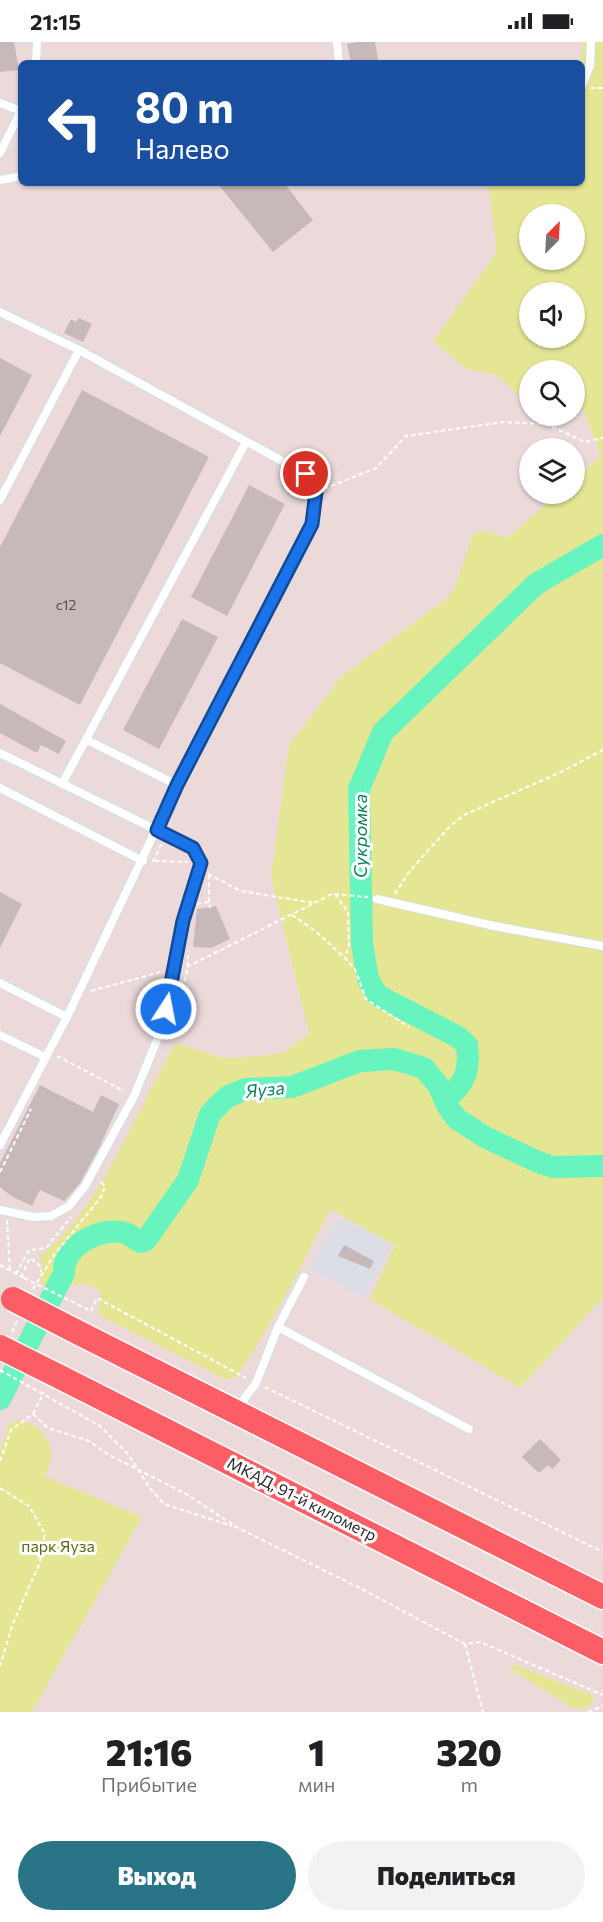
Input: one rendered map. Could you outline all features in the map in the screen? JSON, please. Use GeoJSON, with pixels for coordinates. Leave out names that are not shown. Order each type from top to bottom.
{"type":"FeatureCollection","features":[{"type":"Feature","properties":{"kind":"highway"},"geometry":{"type":"LineString","coordinates":[[14,1283],[81,1334],[603,1597]]}},
{"type":"Feature","properties":{"kind":"highway","name":"МКАД, 91-й километр"},"geometry":{"type":"LineString","coordinates":[[0,1347],[52,1385],[603,1652]]}},
{"type":"Feature","properties":{"kind":"lane"},"geometry":{"type":"LineString","coordinates":[[36,60],[37,42]]}},
{"type":"Feature","properties":{"kind":"lane"},"geometry":{"type":"LineString","coordinates":[[337,42],[339,60]]}},
{"type":"Feature","properties":{"kind":"lane"},"geometry":{"type":"LineString","coordinates":[[585,78],[590,65],[591,42]]}},
{"type":"Feature","properties":{"kind":"lane"},"geometry":{"type":"LineString","coordinates":[[0,103],[18,110]]}},
{"type":"Feature","properties":{"kind":"lane"},"geometry":{"type":"LineString","coordinates":[[0,153],[18,117]]}},
{"type":"Feature","properties":{"kind":"lane"},"geometry":{"type":"LineString","coordinates":[[0,180],[18,177]]}},
{"type":"Feature","properties":{"kind":"lane"},"geometry":{"type":"LineString","coordinates":[[0,312],[79,350],[306,474],[316,492],[312,524],[177,785],[143,861],[67,1017],[0,1145]]}},
{"type":"Feature","properties":{"kind":"lane"},"geometry":{"type":"LineString","coordinates":[[0,500],[79,350]]}},
{"type":"Feature","properties":{"kind":"lane"},"geometry":{"type":"LineString","coordinates":[[62,784],[246,442]]}},
{"type":"Feature","properties":{"kind":"lane"},"geometry":{"type":"LineString","coordinates":[[87,740],[177,785]]}},
{"type":"Feature","properties":{"kind":"lane"},"geometry":{"type":"LineString","coordinates":[[0,753],[193,848],[201,863],[183,921],[157,1040],[134,1096],[77,1199],[59,1213],[51,1216],[34,1217],[3,1211]]}},
{"type":"Feature","properties":{"kind":"lane"},"geometry":{"type":"LineString","coordinates":[[0,788],[143,861]]}},
{"type":"Feature","properties":{"kind":"lane"},"geometry":{"type":"LineString","coordinates":[[376,899],[494,926],[603,946]]}},
{"type":"Feature","properties":{"kind":"lane"},"geometry":{"type":"LineString","coordinates":[[0,983],[67,1017]]}},
{"type":"Feature","properties":{"kind":"lane"},"geometry":{"type":"LineString","coordinates":[[0,1035],[45,1057]]}},
{"type":"Feature","properties":{"kind":"lane"},"geometry":{"type":"LineString","coordinates":[[235,1412],[256,1383],[278,1327],[304,1277]]}},
{"type":"Feature","properties":{"kind":"lane"},"geometry":{"type":"LineString","coordinates":[[278,1327],[469,1429]]}},
{"type":"Feature","properties":{"kind":"path"},"geometry":{"type":"LineString","coordinates":[[316,492],[376,468],[406,436],[503,422],[546,424],[585,442],[603,438]]}},
{"type":"Feature","properties":{"kind":"path"},"geometry":{"type":"LineString","coordinates":[[391,902],[409,872],[451,825],[466,814],[559,773],[603,750]]}},
{"type":"Feature","properties":{"kind":"path"},"geometry":{"type":"LineString","coordinates":[[154,861],[201,863],[209,875],[241,891],[314,903]]}},
{"type":"Feature","properties":{"kind":"path"},"geometry":{"type":"LineString","coordinates":[[209,875],[210,908]]}},
{"type":"Feature","properties":{"kind":"path"},"geometry":{"type":"LineString","coordinates":[[90,991],[174,968],[188,967],[337,893],[376,899]]}},
{"type":"Feature","properties":{"kind":"path"},"geometry":{"type":"LineString","coordinates":[[337,893],[348,912],[349,945],[345,958]]}},
{"type":"Feature","properties":{"kind":"path"},"geometry":{"type":"LineString","coordinates":[[195,904],[209,902]]}},
{"type":"Feature","properties":{"kind":"path"},"geometry":{"type":"LineString","coordinates":[[292,915],[314,929],[355,969],[366,999],[409,1027]]}},
{"type":"Feature","properties":{"kind":"path"},"geometry":{"type":"LineString","coordinates":[[188,967],[189,945]]}},
{"type":"Feature","properties":{"kind":"path"},"geometry":{"type":"LineString","coordinates":[[57,1056],[134,1096]]}},
{"type":"Feature","properties":{"kind":"path"},"geometry":{"type":"LineString","coordinates":[[14,1283],[30,1258],[40,1266],[41,1273],[101,1197],[105,1187],[99,1178],[95,1183]]}},
{"type":"Feature","properties":{"kind":"path"},"geometry":{"type":"LineString","coordinates":[[3,1211],[14,1283]]}},
{"type":"Feature","properties":{"kind":"path"},"geometry":{"type":"LineString","coordinates":[[14,1283],[16,1274],[29,1250],[46,1248],[76,1211]]}},
{"type":"Feature","properties":{"kind":"path"},"geometry":{"type":"LineString","coordinates":[[0,1265],[14,1283],[91,1311],[97,1298],[256,1383],[603,1552]]}},
{"type":"Feature","properties":{"kind":"path"},"geometry":{"type":"LineString","coordinates":[[14,1283],[16,1274]]}},
{"type":"Feature","properties":{"kind":"path"},"geometry":{"type":"LineString","coordinates":[[0,1370],[52,1385],[100,1426],[141,1471],[149,1487],[164,1504],[238,1528]]}},
{"type":"Feature","properties":{"kind":"path"},"geometry":{"type":"LineString","coordinates":[[0,1461],[11,1430],[33,1414],[52,1385]]}},
{"type":"Feature","properties":{"kind":"path"},"geometry":{"type":"LineString","coordinates":[[33,1414],[48,1428],[89,1441],[141,1471],[188,1494],[238,1528],[360,1588],[465,1644],[480,1641],[603,1695]]}},
{"type":"Feature","properties":{"kind":"path"},"geometry":{"type":"LineString","coordinates":[[0,1488],[29,1506],[45,1534],[40,1562],[12,1626],[0,1666]]}},
{"type":"Feature","properties":{"kind":"path"},"geometry":{"type":"LineString","coordinates":[[465,1644],[483,1712]]}},
{"type":"Feature","properties":{"kind":"path"},"geometry":{"type":"LineString","coordinates":[[588,1712],[603,1706]]}},
{"type":"Feature","properties":{"kind":"shaded area"},"geometry":{"type":"Polygon","coordinates":[[[337,1217],[392,1245],[364,1298],[309,1270],[337,1217]]]}},
{"type":"Feature","properties":{"kind":"shaded area"},"geometry":{"type":"Polygon","coordinates":[[[7,1377],[17,1384],[0,1411],[0,1391],[7,1377]]]}},
{"type":"Feature","properties":{"kind":"green space"},"geometry":{"type":"Polygon","coordinates":[[[583,42],[603,42],[603,1298],[520,1388],[370,1299],[395,1245],[330,1209],[286,1295],[249,1358],[236,1378],[224,1379],[99,1315],[100,1291],[86,1283],[69,1287],[64,1295],[40,1282],[42,1265],[39,1257],[61,1237],[99,1186],[176,1043],[224,1058],[247,1057],[283,1053],[309,1033],[271,877],[289,745],[342,676],[446,599],[455,588],[473,533],[487,531],[507,538],[546,504],[585,504],[585,470],[601,455],[585,414],[585,360],[519,360],[519,396],[497,375],[466,369],[433,341],[497,252],[488,186],[585,186],[585,60],[580,60],[583,42]]]}},
{"type":"Feature","properties":{"kind":"green space","name":"парк Яуза"},"geometry":{"type":"Polygon","coordinates":[[[18,1420],[36,1427],[48,1441],[51,1458],[44,1476],[142,1517],[32,1712],[0,1712],[0,1451],[8,1426],[18,1420]]]}},
{"type":"Feature","properties":{"kind":"green space"},"geometry":{"type":"Polygon","coordinates":[[[513,1664],[595,1696],[590,1706],[585,1709],[573,1708],[510,1669],[513,1664]]]}},
{"type":"Feature","properties":{"kind":"building"},"geometry":{"type":"Polygon","coordinates":[[[0,42],[14,42],[18,70],[0,72],[0,42]]]}},
{"type":"Feature","properties":{"kind":"building"},"geometry":{"type":"Polygon","coordinates":[[[375,42],[378,60],[350,60],[347,44],[375,42]]]}},
{"type":"Feature","properties":{"kind":"building"},"geometry":{"type":"Polygon","coordinates":[[[219,186],[286,186],[313,220],[273,252],[219,186]]]}},
{"type":"Feature","properties":{"kind":"building"},"geometry":{"type":"Polygon","coordinates":[[[79,318],[92,324],[83,342],[64,333],[71,319],[76,322],[79,318]]]}},
{"type":"Feature","properties":{"kind":"building"},"geometry":{"type":"Polygon","coordinates":[[[0,358],[32,375],[0,436],[0,358]]]}},
{"type":"Feature","properties":{"kind":"building"},"geometry":{"type":"Polygon","coordinates":[[[82,390],[209,457],[80,705],[0,663],[0,547],[82,390]]]}},
{"type":"Feature","properties":{"kind":"building"},"geometry":{"type":"Polygon","coordinates":[[[249,485],[285,504],[227,616],[191,597],[249,485]]]}},
{"type":"Feature","properties":{"kind":"building"},"geometry":{"type":"Polygon","coordinates":[[[182,619],[218,637],[159,749],[123,730],[182,619]]]}},
{"type":"Feature","properties":{"kind":"building"},"geometry":{"type":"Polygon","coordinates":[[[0,704],[66,741],[59,754],[41,745],[37,753],[0,733],[0,704]]]}},
{"type":"Feature","properties":{"kind":"building"},"geometry":{"type":"Polygon","coordinates":[[[0,892],[22,904],[0,948],[0,892]]]}},
{"type":"Feature","properties":{"kind":"building"},"geometry":{"type":"Polygon","coordinates":[[[216,906],[230,939],[211,948],[193,947],[197,909],[216,906]]]}},
{"type":"Feature","properties":{"kind":"building"},"geometry":{"type":"Polygon","coordinates":[[[40,1085],[93,1112],[101,1095],[119,1104],[80,1183],[64,1201],[40,1190],[32,1206],[11,1196],[0,1187],[0,1163],[40,1085]]]}},
{"type":"Feature","properties":{"kind":"building"},"geometry":{"type":"Polygon","coordinates":[[[344,1245],[374,1261],[370,1269],[338,1256],[344,1245]]]}},
{"type":"Feature","properties":{"kind":"building"},"geometry":{"type":"Polygon","coordinates":[[[540,1439],[561,1460],[552,1469],[548,1465],[539,1473],[522,1457],[540,1439]]]}},
{"type":"Feature","properties":{"kind":"waterway","name":"Сукромка"},"geometry":{"type":"LineString","coordinates":[[446,1099],[458,1087],[465,1075],[468,1062],[467,1045],[458,1037],[377,995],[368,979],[362,944],[359,789],[383,732],[536,584],[603,545]]}},
{"type":"Feature","properties":{"kind":"waterway","name":"Яуза"},"geometry":{"type":"LineString","coordinates":[[0,1399],[64,1273],[69,1255],[84,1241],[105,1233],[125,1233],[141,1242],[146,1240],[188,1180],[210,1114],[227,1097],[246,1089],[292,1087],[360,1061],[394,1059],[424,1068],[438,1085],[448,1107],[457,1119],[485,1137],[553,1167],[603,1166]]}},
{"type":"Feature","properties":{"kind":"route"},"geometry":{"type":"LineString","coordinates":[[166,1009],[183,921],[201,863],[193,848],[157,830],[177,785],[312,524],[316,492],[306,474]]}}]}
